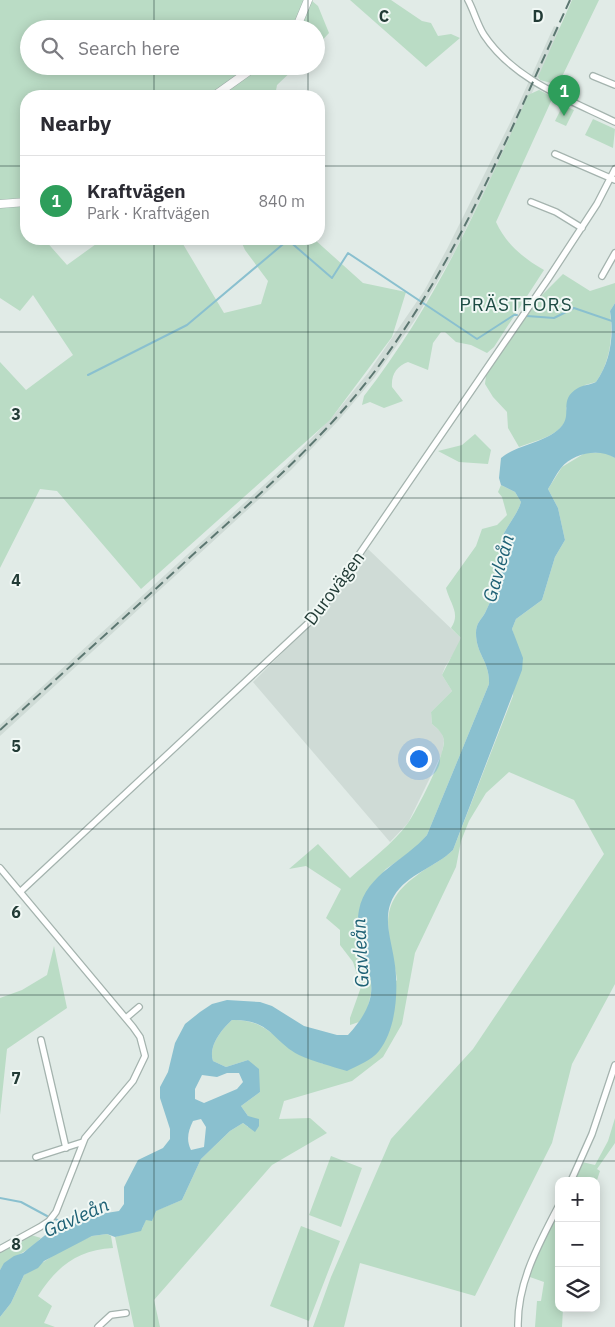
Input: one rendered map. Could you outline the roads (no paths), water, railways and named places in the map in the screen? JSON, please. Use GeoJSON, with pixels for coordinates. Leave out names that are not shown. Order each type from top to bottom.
{"type":"FeatureCollection","features":[{"type":"Feature","properties":{"kind":"street"},"geometry":{"type":"LineString","coordinates":[[300,20],[308,0]]}},
{"type":"Feature","properties":{"kind":"street"},"geometry":{"type":"LineString","coordinates":[[468,0],[483,34],[511,65],[545,87],[615,122]]}},
{"type":"Feature","properties":{"kind":"street"},"geometry":{"type":"LineString","coordinates":[[222,90],[243,75]]}},
{"type":"Feature","properties":{"kind":"street"},"geometry":{"type":"LineString","coordinates":[[593,76],[615,85]]}},
{"type":"Feature","properties":{"kind":"street"},"geometry":{"type":"LineString","coordinates":[[556,154],[613,180]]}},
{"type":"Feature","properties":{"kind":"street","name":"Durovägen"},"geometry":{"type":"LineString","coordinates":[[20,892],[319,613],[582,228],[613,180],[615,169]]}},
{"type":"Feature","properties":{"kind":"street"},"geometry":{"type":"LineString","coordinates":[[0,204],[20,202]]}},
{"type":"Feature","properties":{"kind":"street"},"geometry":{"type":"LineString","coordinates":[[531,202],[556,212],[582,228]]}},
{"type":"Feature","properties":{"kind":"street"},"geometry":{"type":"LineString","coordinates":[[602,276],[615,252]]}},
{"type":"Feature","properties":{"kind":"street"},"geometry":{"type":"LineString","coordinates":[[0,868],[126,1018],[140,1037],[145,1056],[133,1081],[90,1130],[83,1142],[58,1206],[50,1221],[0,1249]]}},
{"type":"Feature","properties":{"kind":"street"},"geometry":{"type":"LineString","coordinates":[[126,1018],[139,1007]]}},
{"type":"Feature","properties":{"kind":"street"},"geometry":{"type":"LineString","coordinates":[[41,1040],[66,1148]]}},
{"type":"Feature","properties":{"kind":"street"},"geometry":{"type":"LineString","coordinates":[[573,1177],[592,1134],[615,1065]]}},
{"type":"Feature","properties":{"kind":"street"},"geometry":{"type":"LineString","coordinates":[[36,1157],[83,1142]]}},
{"type":"Feature","properties":{"kind":"street"},"geometry":{"type":"LineString","coordinates":[[518,1327],[521,1293],[530,1262],[555,1213]]}},
{"type":"Feature","properties":{"kind":"street"},"geometry":{"type":"LineString","coordinates":[[98,1327],[111,1315],[126,1313]]}},
{"type":"Feature","properties":{"kind":"water"},"geometry":{"type":"Polygon","coordinates":[[[615,303],[615,458],[602,453],[594,453],[572,459],[557,473],[548,489],[558,508],[565,540],[555,557],[542,600],[516,619],[512,629],[523,658],[522,670],[453,850],[406,882],[390,904],[388,928],[396,970],[396,994],[393,1019],[385,1042],[372,1057],[347,1071],[299,1055],[270,1032],[255,1023],[232,1020],[220,1033],[214,1044],[212,1050],[213,1061],[226,1067],[248,1060],[259,1069],[260,1092],[241,1106],[248,1116],[259,1119],[259,1126],[255,1132],[243,1123],[230,1131],[201,1159],[182,1200],[156,1211],[152,1221],[146,1220],[141,1231],[115,1237],[107,1234],[92,1236],[44,1261],[38,1268],[24,1275],[11,1303],[0,1317],[0,1270],[4,1263],[14,1256],[23,1253],[49,1232],[100,1214],[119,1211],[124,1204],[124,1187],[138,1160],[163,1148],[170,1139],[170,1129],[160,1098],[160,1087],[168,1072],[175,1043],[185,1024],[212,1004],[227,1000],[260,1002],[272,1006],[304,1026],[337,1035],[348,1035],[363,1016],[370,1000],[371,985],[369,971],[360,944],[358,928],[359,910],[363,897],[378,877],[427,835],[489,684],[487,669],[478,647],[476,630],[501,573],[503,535],[521,502],[515,492],[501,485],[499,478],[501,458],[508,453],[546,437],[560,428],[566,418],[568,397],[580,387],[596,382],[605,365],[610,348],[612,329],[610,311],[615,303]],[[227,1073],[217,1077],[202,1075],[195,1089],[195,1099],[204,1103],[237,1089],[243,1082],[239,1073],[227,1073]],[[201,1119],[193,1121],[190,1128],[188,1139],[191,1150],[204,1147],[206,1127],[201,1119]]]}},
{"type":"Feature","properties":{"kind":"waterway"},"geometry":{"type":"LineString","coordinates":[[88,375],[187,325],[282,245]]}},
{"type":"Feature","properties":{"kind":"waterway"},"geometry":{"type":"LineString","coordinates":[[294,245],[332,278],[348,253],[477,339],[514,315],[517,315]]}},
{"type":"Feature","properties":{"kind":"waterway"},"geometry":{"type":"LineString","coordinates":[[527,316],[554,318],[574,308],[615,322]]}},
{"type":"Feature","properties":{"kind":"waterway","name":"Gavleån"},"geometry":{"type":"LineString","coordinates":[[0,1198],[21,1202],[47,1216]]}},
{"type":"Feature","properties":{"kind":"waterway","name":"Gavleån"},"geometry":{"type":"LineString","coordinates":[[55,1219],[72,1226]]}},
{"type":"Feature","properties":{"kind":"railway"},"geometry":{"type":"LineString","coordinates":[[0,730],[290,466],[353,399],[372,375],[403,332],[457,240],[504,145],[570,0]]}},
{"type":"Feature","properties":{"kind":"place","name":"Kraftvägen"},"geometry":{"type":"Point","coordinates":[564,116]}},
{"type":"Feature","properties":{"kind":"district","name":"PRÄSTFORS"},"geometry":{"type":"Point","coordinates":[516,304]}}]}
